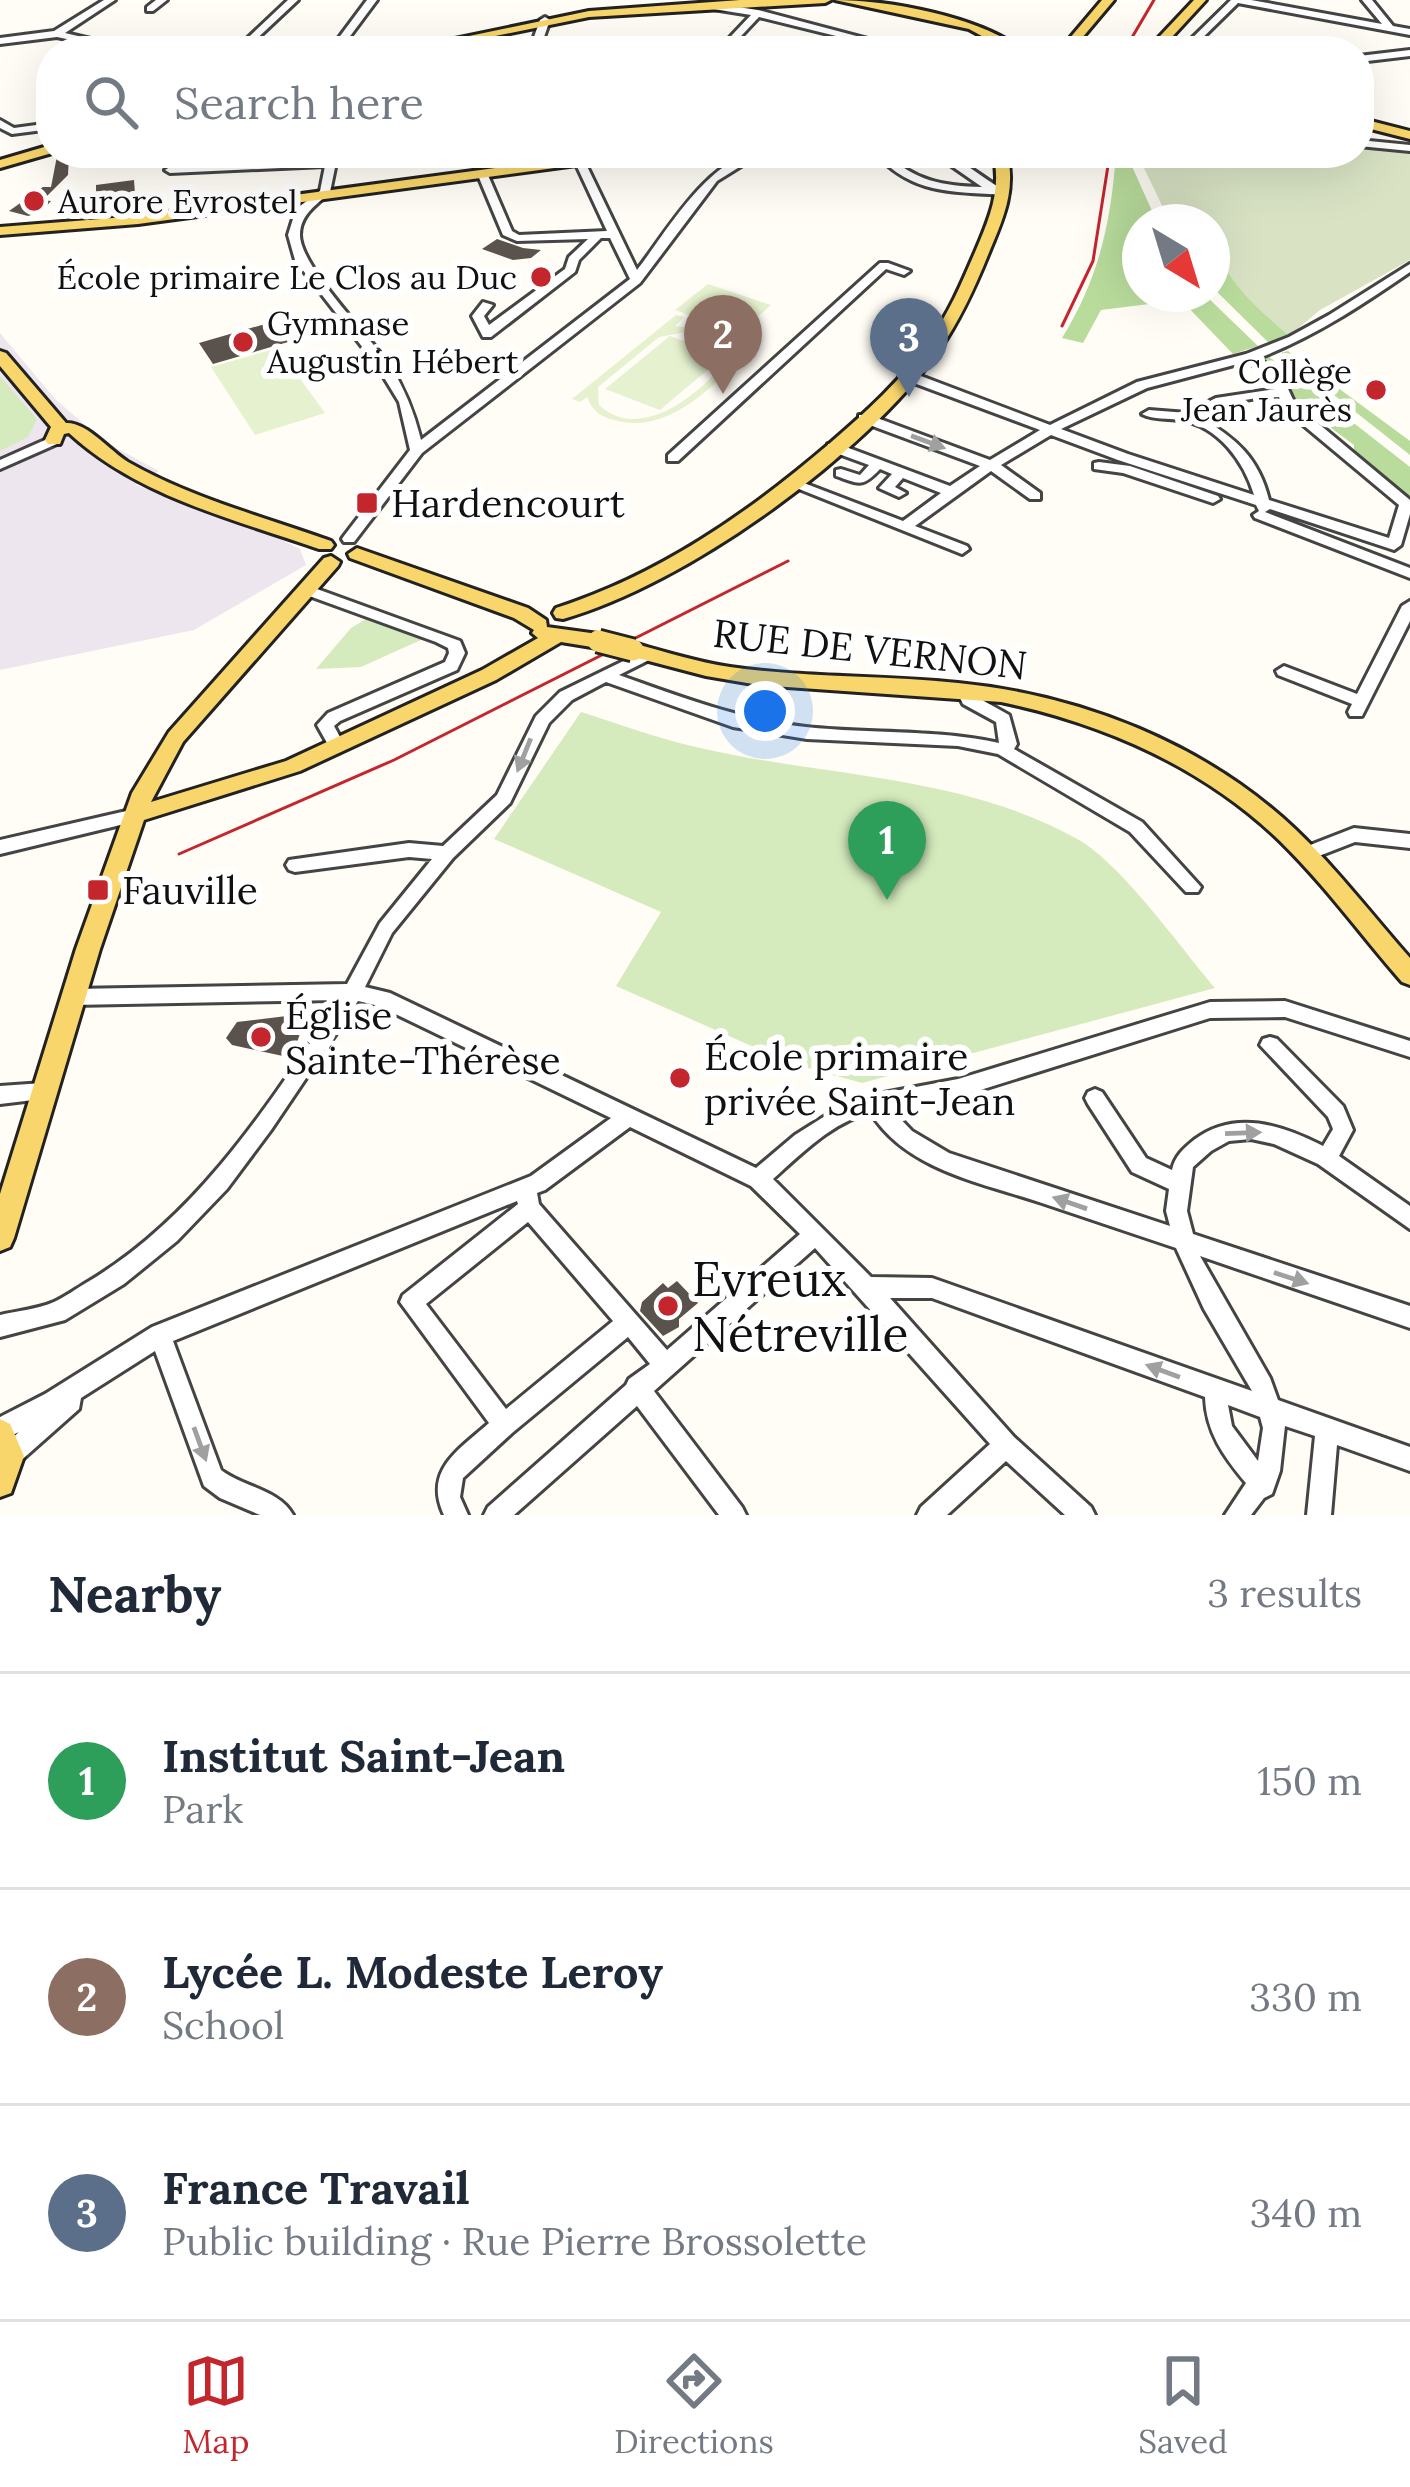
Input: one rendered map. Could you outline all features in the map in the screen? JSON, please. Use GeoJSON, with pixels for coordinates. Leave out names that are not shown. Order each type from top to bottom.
{"type":"FeatureCollection","features":[{"type":"Feature","properties":{"kind":"main road"},"geometry":{"type":"LineString","coordinates":[[581,0],[649,9]]}},
{"type":"Feature","properties":{"kind":"main road"},"geometry":{"type":"LineString","coordinates":[[581,0],[608,12]]}},
{"type":"Feature","properties":{"kind":"main road"},"geometry":{"type":"LineString","coordinates":[[773,2],[790,0]]}},
{"type":"Feature","properties":{"kind":"main road"},"geometry":{"type":"LineString","coordinates":[[472,36],[545,20],[674,3],[825,0]]}},
{"type":"Feature","properties":{"kind":"main road"},"geometry":{"type":"LineString","coordinates":[[841,0],[882,2],[974,26],[992,36]]}},
{"type":"Feature","properties":{"kind":"main road"},"geometry":{"type":"LineString","coordinates":[[1078,36],[1108,0]]}},
{"type":"Feature","properties":{"kind":"main road"},"geometry":{"type":"LineString","coordinates":[[1166,36],[1197,1]]}},
{"type":"Feature","properties":{"kind":"main road"},"geometry":{"type":"LineString","coordinates":[[1374,126],[1410,135]]}},
{"type":"Feature","properties":{"kind":"main road"},"geometry":{"type":"LineString","coordinates":[[0,164],[36,153]]}},
{"type":"Feature","properties":{"kind":"main road"},"geometry":{"type":"LineString","coordinates":[[0,235],[296,204],[320,195],[500,168]]}},
{"type":"Feature","properties":{"kind":"main road"},"geometry":{"type":"LineString","coordinates":[[135,814],[232,788],[337,746],[520,658],[562,625],[649,579],[791,483],[908,376],[956,312],[999,192],[1000,168]]}},
{"type":"Feature","properties":{"kind":"main road"},"geometry":{"type":"LineString","coordinates":[[0,356],[64,434],[328,553],[353,547]]}},
{"type":"Feature","properties":{"kind":"main road","name":"RUE DE VERNON"},"geometry":{"type":"LineString","coordinates":[[353,547],[641,652],[729,674],[964,690],[1046,706],[1161,748],[1216,778],[1271,820],[1410,975]]}},
{"type":"Feature","properties":{"kind":"main road"},"geometry":{"type":"LineString","coordinates":[[0,1238],[135,814],[176,737],[306,590],[328,553]]}},
{"type":"Feature","properties":{"kind":"street"},"geometry":{"type":"LineString","coordinates":[[57,34],[110,0]]}},
{"type":"Feature","properties":{"kind":"street"},"geometry":{"type":"LineString","coordinates":[[150,9],[162,0]]}},
{"type":"Feature","properties":{"kind":"street"},"geometry":{"type":"LineString","coordinates":[[256,36],[293,0]]}},
{"type":"Feature","properties":{"kind":"street"},"geometry":{"type":"LineString","coordinates":[[345,36],[371,0]]}},
{"type":"Feature","properties":{"kind":"street"},"geometry":{"type":"LineString","coordinates":[[1367,0],[1390,28]]}},
{"type":"Feature","properties":{"kind":"street"},"geometry":{"type":"LineString","coordinates":[[1233,3],[1410,32]]}},
{"type":"Feature","properties":{"kind":"street"},"geometry":{"type":"LineString","coordinates":[[1233,3],[1272,13]]}},
{"type":"Feature","properties":{"kind":"street"},"geometry":{"type":"LineString","coordinates":[[1199,36],[1233,3]]}},
{"type":"Feature","properties":{"kind":"street"},"geometry":{"type":"LineString","coordinates":[[702,5],[847,36]]}},
{"type":"Feature","properties":{"kind":"street"},"geometry":{"type":"LineString","coordinates":[[737,36],[758,14]]}},
{"type":"Feature","properties":{"kind":"street"},"geometry":{"type":"LineString","coordinates":[[540,36],[545,20]]}},
{"type":"Feature","properties":{"kind":"street"},"geometry":{"type":"LineString","coordinates":[[41,36],[66,36]]}},
{"type":"Feature","properties":{"kind":"street"},"geometry":{"type":"LineString","coordinates":[[0,41],[36,37]]}},
{"type":"Feature","properties":{"kind":"street"},"geometry":{"type":"LineString","coordinates":[[1374,57],[1410,53]]}},
{"type":"Feature","properties":{"kind":"street"},"geometry":{"type":"LineString","coordinates":[[0,123],[12,130],[36,128]]}},
{"type":"Feature","properties":{"kind":"street"},"geometry":{"type":"LineString","coordinates":[[1374,144],[1410,148]]}},
{"type":"Feature","properties":{"kind":"street"},"geometry":{"type":"LineString","coordinates":[[170,170],[197,168]]}},
{"type":"Feature","properties":{"kind":"street"},"geometry":{"type":"LineString","coordinates":[[320,195],[327,187],[330,168]]}},
{"type":"Feature","properties":{"kind":"street"},"geometry":{"type":"LineString","coordinates":[[582,168],[607,235],[636,280]]}},
{"type":"Feature","properties":{"kind":"street"},"geometry":{"type":"LineString","coordinates":[[353,547],[417,450],[636,280],[713,178],[731,168]]}},
{"type":"Feature","properties":{"kind":"street"},"geometry":{"type":"LineString","coordinates":[[904,168],[936,188],[999,192]]}},
{"type":"Feature","properties":{"kind":"street"},"geometry":{"type":"LineString","coordinates":[[961,168],[999,192]]}},
{"type":"Feature","properties":{"kind":"street"},"geometry":{"type":"LineString","coordinates":[[482,173],[506,232],[517,238],[607,235]]}},
{"type":"Feature","properties":{"kind":"street"},"geometry":{"type":"LineString","coordinates":[[296,204],[294,235],[301,260],[394,383],[405,402],[417,450]]}},
{"type":"Feature","properties":{"kind":"street"},"geometry":{"type":"LineString","coordinates":[[487,305],[478,316],[486,333],[571,270],[583,247],[607,235]]}},
{"type":"Feature","properties":{"kind":"street"},"geometry":{"type":"LineString","coordinates":[[557,238],[583,247]]}},
{"type":"Feature","properties":{"kind":"street"},"geometry":{"type":"LineString","coordinates":[[673,458],[884,265],[904,271]]}},
{"type":"Feature","properties":{"kind":"street"},"geometry":{"type":"LineString","coordinates":[[905,526],[950,491],[1142,386],[1280,346],[1328,322],[1410,267]]}},
{"type":"Feature","properties":{"kind":"street"},"geometry":{"type":"LineString","coordinates":[[1099,466],[1125,469],[1394,545],[1405,532],[1406,504],[1289,406],[1278,381],[1257,355]]}},
{"type":"Feature","properties":{"kind":"street"},"geometry":{"type":"LineString","coordinates":[[908,376],[1059,429],[1410,573]]}},
{"type":"Feature","properties":{"kind":"street"},"geometry":{"type":"LineString","coordinates":[[1190,417],[1198,409],[1259,393],[1281,393]]}},
{"type":"Feature","properties":{"kind":"street"},"geometry":{"type":"LineString","coordinates":[[1149,414],[1190,417],[1226,436],[1250,459],[1264,511]]}},
{"type":"Feature","properties":{"kind":"street"},"geometry":{"type":"LineString","coordinates":[[864,418],[993,466],[1035,496]]}},
{"type":"Feature","properties":{"kind":"street"},"geometry":{"type":"LineString","coordinates":[[0,465],[64,434]]}},
{"type":"Feature","properties":{"kind":"street"},"geometry":{"type":"LineString","coordinates":[[832,447],[950,491]]}},
{"type":"Feature","properties":{"kind":"street"},"geometry":{"type":"LineString","coordinates":[[841,472],[862,480],[878,464]]}},
{"type":"Feature","properties":{"kind":"street"},"geometry":{"type":"LineString","coordinates":[[899,493],[886,488],[900,473]]}},
{"type":"Feature","properties":{"kind":"street"},"geometry":{"type":"LineString","coordinates":[[791,483],[962,549]]}},
{"type":"Feature","properties":{"kind":"street"},"geometry":{"type":"LineString","coordinates":[[306,590],[441,638],[455,645],[458,653],[451,666],[334,717],[325,725],[337,746]]}},
{"type":"Feature","properties":{"kind":"street"},"geometry":{"type":"LineString","coordinates":[[1285,671],[1359,707],[1410,606]]}},
{"type":"Feature","properties":{"kind":"street"},"geometry":{"type":"LineString","coordinates":[[0,1326],[57,1312],[116,1277],[170,1234],[220,1182],[352,992],[386,928],[447,853],[504,799],[542,720],[566,696],[641,652]]}},
{"type":"Feature","properties":{"kind":"street"},"geometry":{"type":"LineString","coordinates":[[604,676],[734,721],[807,733],[958,740],[1002,749],[1136,827],[1192,887]]}},
{"type":"Feature","properties":{"kind":"street"},"geometry":{"type":"LineString","coordinates":[[964,690],[969,700],[1003,719],[1009,744],[1002,749]]}},
{"type":"Feature","properties":{"kind":"street"},"geometry":{"type":"LineString","coordinates":[[0,847],[135,814]]}},
{"type":"Feature","properties":{"kind":"street"},"geometry":{"type":"LineString","coordinates":[[1306,854],[1354,835],[1410,841]]}},
{"type":"Feature","properties":{"kind":"street"},"geometry":{"type":"LineString","coordinates":[[295,866],[409,850],[447,853]]}},
{"type":"Feature","properties":{"kind":"street"},"geometry":{"type":"LineString","coordinates":[[73,997],[352,992],[383,999],[758,1179],[867,1287],[1006,1445],[1083,1515]]}},
{"type":"Feature","properties":{"kind":"street"},"geometry":{"type":"LineString","coordinates":[[758,1179],[838,1114],[958,1088],[1235,1007],[1301,1013],[1410,1049]]}},
{"type":"Feature","properties":{"kind":"street"},"geometry":{"type":"LineString","coordinates":[[1270,1046],[1336,1112],[1343,1130],[1326,1160]]}},
{"type":"Feature","properties":{"kind":"street"},"geometry":{"type":"LineString","coordinates":[[0,1095],[43,1093]]}},
{"type":"Feature","properties":{"kind":"street"},"geometry":{"type":"LineString","coordinates":[[1095,1098],[1139,1165],[1176,1182]]}},
{"type":"Feature","properties":{"kind":"street"},"geometry":{"type":"LineString","coordinates":[[876,1104],[886,1123],[908,1142],[944,1160],[1410,1317]]}},
{"type":"Feature","properties":{"kind":"street"},"geometry":{"type":"LineString","coordinates":[[504,1425],[411,1302],[548,1177],[627,1118]]}},
{"type":"Feature","properties":{"kind":"street"},"geometry":{"type":"LineString","coordinates":[[1237,1515],[1264,1486],[1277,1448],[1273,1411],[1180,1242],[1176,1182],[1183,1163],[1207,1142],[1245,1129],[1304,1145],[1410,1219]]}},
{"type":"Feature","properties":{"kind":"street"},"geometry":{"type":"LineString","coordinates":[[527,1198],[665,1364]]}},
{"type":"Feature","properties":{"kind":"street"},"geometry":{"type":"LineString","coordinates":[[2,1450],[160,1335],[527,1198]]}},
{"type":"Feature","properties":{"kind":"street"},"geometry":{"type":"LineString","coordinates":[[496,1515],[814,1235]]}},
{"type":"Feature","properties":{"kind":"street"},"geometry":{"type":"LineString","coordinates":[[867,1287],[932,1288],[1410,1459]]}},
{"type":"Feature","properties":{"kind":"street"},"geometry":{"type":"LineString","coordinates":[[456,1515],[448,1498],[452,1472],[629,1322]]}},
{"type":"Feature","properties":{"kind":"street"},"geometry":{"type":"LineString","coordinates":[[160,1335],[212,1478],[225,1490],[268,1504],[281,1515]]}},
{"type":"Feature","properties":{"kind":"street"},"geometry":{"type":"LineString","coordinates":[[637,1388],[734,1515]]}},
{"type":"Feature","properties":{"kind":"street"},"geometry":{"type":"LineString","coordinates":[[1216,1390],[1214,1417],[1264,1486]]}},
{"type":"Feature","properties":{"kind":"street"},"geometry":{"type":"LineString","coordinates":[[1319,1515],[1327,1431]]}},
{"type":"Feature","properties":{"kind":"street"},"geometry":{"type":"LineString","coordinates":[[929,1515],[1006,1445]]}},
{"type":"Feature","properties":{"kind":"shaded area"},"geometry":{"type":"Polygon","coordinates":[[[0,333],[55,399],[105,442],[159,471],[136,485],[242,520],[300,549],[306,565],[194,630],[0,670],[0,333]]]}},
{"type":"Feature","properties":{"kind":"green space"},"geometry":{"type":"Polygon","coordinates":[[[1374,148],[1410,152],[1410,260],[1320,310],[1289,336],[1230,276],[1230,204],[1161,204],[1144,168],[1374,168],[1374,148]]]}},
{"type":"Feature","properties":{"kind":"green space"},"geometry":{"type":"Polygon","coordinates":[[[1114,168],[1133,168],[1149,204],[1122,204],[1122,307],[1101,310],[1083,343],[1062,338],[1085,294],[1101,249],[1114,168]]]}},
{"type":"Feature","properties":{"kind":"green space"},"geometry":{"type":"Polygon","coordinates":[[[1230,273],[1289,336],[1270,344],[1230,305],[1230,273]]]}},
{"type":"Feature","properties":{"kind":"green space"},"geometry":{"type":"Polygon","coordinates":[[[708,284],[771,305],[739,333],[675,310],[708,284]]]}},
{"type":"Feature","properties":{"kind":"green space"},"geometry":{"type":"Polygon","coordinates":[[[1193,312],[1223,312],[1258,346],[1233,354],[1193,312]]]}},
{"type":"Feature","properties":{"kind":"green space"},"geometry":{"type":"Polygon","coordinates":[[[676,315],[684,317],[675,326],[719,331],[739,350],[750,340],[759,343],[693,401],[656,420],[614,420],[597,412],[587,397],[580,402],[572,399],[676,315]],[[698,330],[659,337],[598,387],[599,405],[616,416],[634,419],[671,408],[705,383],[731,355],[723,340],[698,330]]]}},
{"type":"Feature","properties":{"kind":"green space"},"geometry":{"type":"Polygon","coordinates":[[[670,336],[724,356],[660,410],[605,389],[670,336]]]}},
{"type":"Feature","properties":{"kind":"green space"},"geometry":{"type":"Polygon","coordinates":[[[278,348],[325,413],[255,435],[211,367],[278,348]]]}},
{"type":"Feature","properties":{"kind":"green space"},"geometry":{"type":"Polygon","coordinates":[[[1288,351],[1410,441],[1410,455],[1281,353],[1288,351]]]}},
{"type":"Feature","properties":{"kind":"green space"},"geometry":{"type":"Polygon","coordinates":[[[1268,356],[1410,467],[1410,498],[1354,450],[1354,445],[1299,404],[1263,358],[1268,356]]]}},
{"type":"Feature","properties":{"kind":"green space"},"geometry":{"type":"Polygon","coordinates":[[[0,376],[37,419],[28,437],[0,451],[0,376]]]}},
{"type":"Feature","properties":{"kind":"green space"},"geometry":{"type":"Polygon","coordinates":[[[366,619],[423,639],[361,667],[316,669],[351,628],[366,619]]]}},
{"type":"Feature","properties":{"kind":"green space"},"geometry":{"type":"Polygon","coordinates":[[[581,712],[696,747],[940,789],[1034,818],[1079,840],[1114,868],[1215,988],[862,1083],[790,1063],[616,986],[661,912],[494,839],[581,712]]]}},
{"type":"Feature","properties":{"kind":"building","name":"Aurore Evrostel"},"geometry":{"type":"Polygon","coordinates":[[[55,168],[68,168],[68,175],[43,200],[51,201],[41,212],[28,216],[9,211],[43,187],[51,187],[55,168]]]}},
{"type":"Feature","properties":{"kind":"building"},"geometry":{"type":"Polygon","coordinates":[[[134,180],[136,209],[96,215],[96,185],[134,180]]]}},
{"type":"Feature","properties":{"kind":"building"},"geometry":{"type":"Polygon","coordinates":[[[497,239],[541,250],[531,258],[513,260],[482,249],[497,239]]]}},
{"type":"Feature","properties":{"kind":"building","name":"Gymnase Augustin Hébert"},"geometry":{"type":"Polygon","coordinates":[[[272,322],[288,342],[213,364],[199,343],[272,322]]]}},
{"type":"Feature","properties":{"kind":"building","name":"Église Sainte-Thérèse"},"geometry":{"type":"Polygon","coordinates":[[[305,1018],[292,1058],[232,1045],[226,1038],[237,1022],[305,1018]]]}},
{"type":"Feature","properties":{"kind":"building","name":"Evreux Nétreville"},"geometry":{"type":"Polygon","coordinates":[[[677,1281],[698,1303],[679,1319],[679,1327],[663,1336],[640,1311],[642,1302],[663,1283],[668,1288],[677,1281]]]}},
{"type":"Feature","properties":{"kind":"railway"},"geometry":{"type":"LineString","coordinates":[[1133,36],[1154,0]]}},
{"type":"Feature","properties":{"kind":"railway"},"geometry":{"type":"LineString","coordinates":[[1062,326],[1093,261],[1108,168]]}},
{"type":"Feature","properties":{"kind":"railway"},"geometry":{"type":"LineString","coordinates":[[179,854],[394,760],[788,561]]}},
{"type":"Feature","properties":{"kind":"place","name":"Aurore Evrostel"},"geometry":{"type":"Point","coordinates":[34,201]}},
{"type":"Feature","properties":{"kind":"place","name":"École primaire Le Clos au Duc"},"geometry":{"type":"Point","coordinates":[541,277]}},
{"type":"Feature","properties":{"kind":"place","name":"Gymnase Augustin Hébert"},"geometry":{"type":"Point","coordinates":[243,342]}},
{"type":"Feature","properties":{"kind":"place","name":"Collège Jean Jaurès"},"geometry":{"type":"Point","coordinates":[1376,390]}},
{"type":"Feature","properties":{"kind":"place","name":"Lycée L. Modeste Leroy"},"geometry":{"type":"Point","coordinates":[723,394]}},
{"type":"Feature","properties":{"kind":"place","name":"France Travail"},"geometry":{"type":"Point","coordinates":[909,397]}},
{"type":"Feature","properties":{"kind":"place","name":"Hardencourt"},"geometry":{"type":"Point","coordinates":[367,503]}},
{"type":"Feature","properties":{"kind":"place","name":"Fauville"},"geometry":{"type":"Point","coordinates":[98,890]}},
{"type":"Feature","properties":{"kind":"place","name":"Institut Saint-Jean"},"geometry":{"type":"Point","coordinates":[887,900]}},
{"type":"Feature","properties":{"kind":"place","name":"Église Sainte-Thérèse"},"geometry":{"type":"Point","coordinates":[261,1037]}},
{"type":"Feature","properties":{"kind":"place","name":"École primaire privée Saint-Jean"},"geometry":{"type":"Point","coordinates":[680,1078]}},
{"type":"Feature","properties":{"kind":"place","name":"Evreux Nétreville"},"geometry":{"type":"Point","coordinates":[668,1306]}}]}
